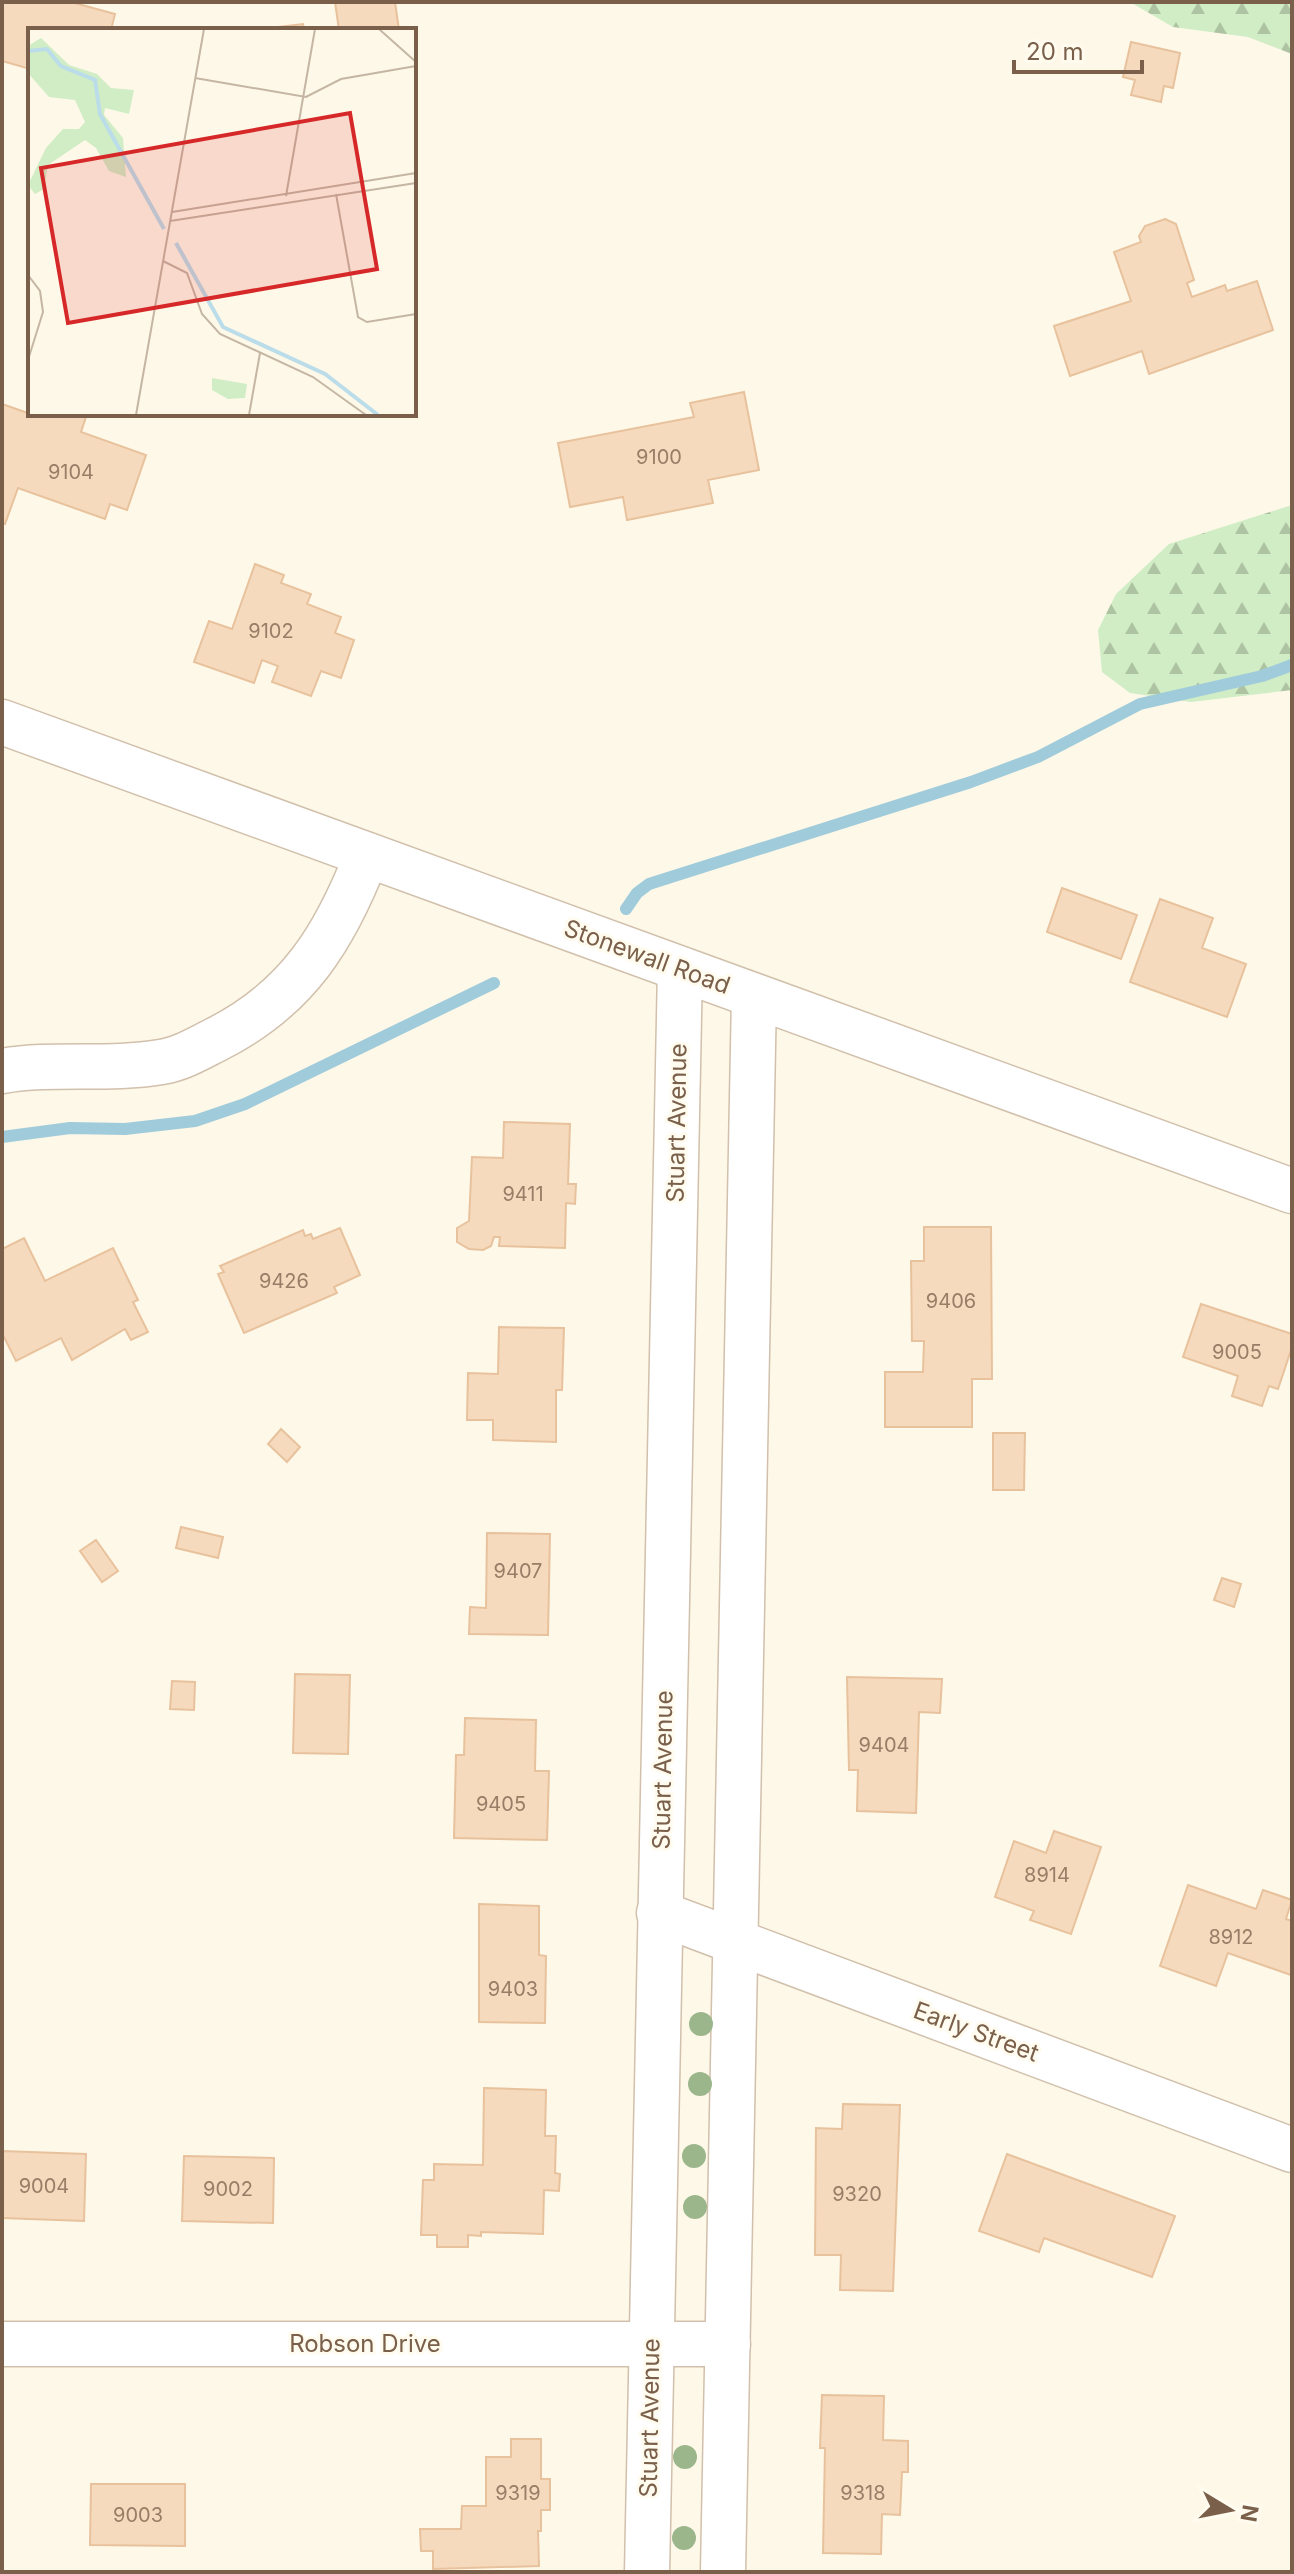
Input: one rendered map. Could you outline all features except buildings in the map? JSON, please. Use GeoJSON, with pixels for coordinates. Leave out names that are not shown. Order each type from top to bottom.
{"type":"FeatureCollection","features":[{"type":"Feature","properties":{"kind":"street","name":"Stonewall Road"},"geometry":{"type":"LineString","coordinates":[[2,722],[1292,1191]]}},
{"type":"Feature","properties":{"kind":"street"},"geometry":{"type":"LineString","coordinates":[[2,1071],[163,1062],[235,1030],[284,994],[320,953],[343,915],[367,855]]}},
{"type":"Feature","properties":{"kind":"street","name":"Stuart Avenue"},"geometry":{"type":"LineString","coordinates":[[647,2572],[680,969]]}},
{"type":"Feature","properties":{"kind":"street"},"geometry":{"type":"LineString","coordinates":[[723,2572],[754,996]]}},
{"type":"Feature","properties":{"kind":"street","name":"Early Street"},"geometry":{"type":"LineString","coordinates":[[659,1913],[1292,2150]]}},
{"type":"Feature","properties":{"kind":"street","name":"Robson Drive"},"geometry":{"type":"LineString","coordinates":[[2,2344],[728,2344]]}},
{"type":"Feature","properties":{"kind":"green space"},"geometry":{"type":"Polygon","coordinates":[[[1130,2],[1292,2],[1292,54],[1248,37],[1173,27],[1130,2]]]}},
{"type":"Feature","properties":{"kind":"green space"},"geometry":{"type":"Polygon","coordinates":[[[1292,505],[1292,690],[1191,702],[1130,693],[1102,672],[1098,630],[1116,594],[1169,544],[1292,505]]]}},
{"type":"Feature","properties":{"kind":"waterway"},"geometry":{"type":"LineString","coordinates":[[626,909],[637,893],[649,884],[971,782],[1038,757],[1140,704],[1262,676],[1292,665]]}},
{"type":"Feature","properties":{"kind":"waterway"},"geometry":{"type":"LineString","coordinates":[[2,1137],[70,1128],[125,1129],[195,1121],[245,1104],[494,983]]}}]}
